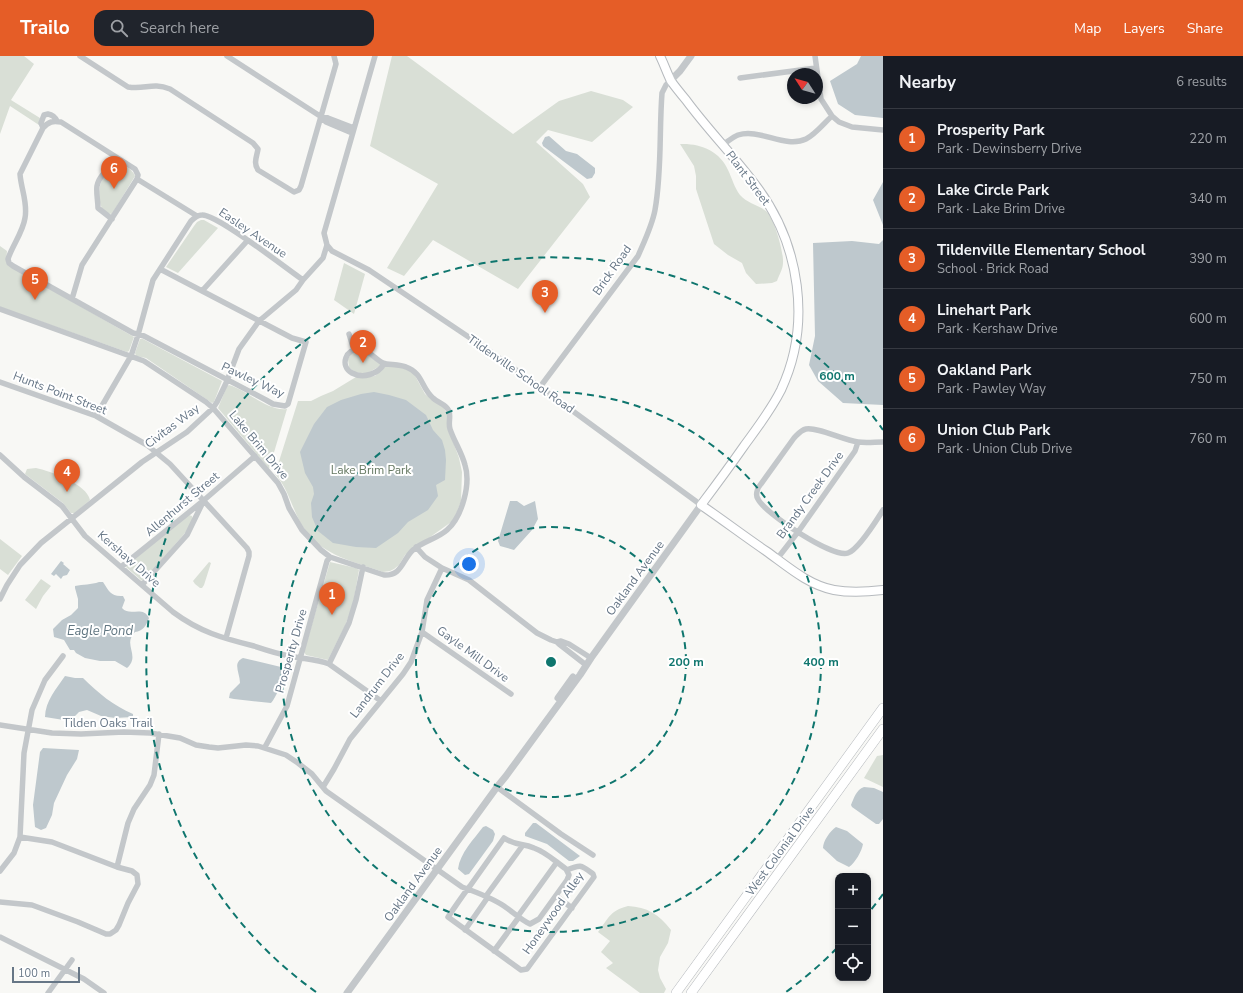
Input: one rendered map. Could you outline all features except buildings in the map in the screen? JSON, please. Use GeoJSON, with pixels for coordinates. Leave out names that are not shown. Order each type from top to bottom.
{"type":"FeatureCollection","features":[{"type":"Feature","properties":{"kind":"highway","name":"West Colonial Drive"},"geometry":{"type":"LineString","coordinates":[[676,993],[883,708]]}},
{"type":"Feature","properties":{"kind":"highway","name":"West Colonial Drive"},"geometry":{"type":"LineString","coordinates":[[691,993],[883,729]]}},
{"type":"Feature","properties":{"kind":"main road","name":"Plant Street"},"geometry":{"type":"LineString","coordinates":[[660,56],[671,80],[696,115],[768,202],[787,240],[795,273],[799,307],[797,335],[792,359],[780,392],[759,426],[701,505]]}},
{"type":"Feature","properties":{"kind":"main road","name":"Tildenville School Road"},"geometry":{"type":"LineString","coordinates":[[701,505],[808,581],[830,589],[857,592],[883,590]]}},
{"type":"Feature","properties":{"kind":"street"},"geometry":{"type":"LineString","coordinates":[[80,56],[128,87],[136,88],[153,85],[170,89],[253,143],[258,149],[255,161],[258,170],[294,192],[299,190],[301,186],[336,64],[334,56]]}},
{"type":"Feature","properties":{"kind":"street"},"geometry":{"type":"LineString","coordinates":[[227,56],[320,116],[326,122],[353,131]]}},
{"type":"Feature","properties":{"kind":"street"},"geometry":{"type":"LineString","coordinates":[[327,245],[324,233],[375,56]]}},
{"type":"Feature","properties":{"kind":"street"},"geometry":{"type":"LineString","coordinates":[[671,80],[680,71],[690,56]]}},
{"type":"Feature","properties":{"kind":"street"},"geometry":{"type":"LineString","coordinates":[[815,56],[816,68]]}},
{"type":"Feature","properties":{"kind":"street"},"geometry":{"type":"LineString","coordinates":[[740,78],[787,72]]}},
{"type":"Feature","properties":{"kind":"street","name":"Brick Road"},"geometry":{"type":"LineString","coordinates":[[540,387],[638,256],[655,212],[660,176],[662,93],[666,85],[671,80]]}},
{"type":"Feature","properties":{"kind":"street"},"geometry":{"type":"LineString","coordinates":[[823,102],[832,116],[839,122],[852,127],[883,130]]}},
{"type":"Feature","properties":{"kind":"street"},"geometry":{"type":"LineString","coordinates":[[722,145],[737,135],[748,134],[790,142],[806,140],[832,116]]}},
{"type":"Feature","properties":{"kind":"street","name":"Pawley Way"},"geometry":{"type":"LineString","coordinates":[[119,159],[61,122],[53,121],[48,123],[43,128],[20,174],[20,182],[24,194],[25,218],[10,251],[8,259],[9,263],[138,335],[144,336],[227,381],[273,404],[285,406],[288,404],[306,342],[292,338],[160,269]]}},
{"type":"Feature","properties":{"kind":"street"},"geometry":{"type":"LineString","coordinates":[[72,299],[82,265],[112,219],[138,179],[135,169],[119,159],[100,178],[98,186],[98,208],[112,219]]}},
{"type":"Feature","properties":{"kind":"street","name":"Easley Avenue"},"geometry":{"type":"LineString","coordinates":[[138,179],[197,216],[202,215],[210,217],[248,240],[303,280]]}},
{"type":"Feature","properties":{"kind":"street"},"geometry":{"type":"LineString","coordinates":[[96,416],[130,356],[138,335],[153,280],[191,221],[197,216]]}},
{"type":"Feature","properties":{"kind":"street"},"geometry":{"type":"LineString","coordinates":[[202,291],[248,240]]}},
{"type":"Feature","properties":{"kind":"street","name":"Tildenville School Road"},"geometry":{"type":"LineString","coordinates":[[327,245],[332,251],[369,270],[540,387],[701,505]]}},
{"type":"Feature","properties":{"kind":"street","name":"Civitas Way"},"geometry":{"type":"LineString","coordinates":[[0,599],[14,575],[29,555],[41,543],[142,462],[187,432],[213,408],[227,381],[239,349],[259,321],[296,290],[323,258],[327,245]]}},
{"type":"Feature","properties":{"kind":"street","name":"Lake Brim Drive"},"geometry":{"type":"LineString","coordinates":[[0,309],[151,364],[213,408],[281,488],[302,530],[316,546],[330,557],[391,576],[397,572],[406,558],[416,548],[439,536],[454,522],[460,512],[464,498],[466,466],[449,427],[449,411],[442,403],[434,399],[428,393],[417,373],[401,365],[384,364]]}},
{"type":"Feature","properties":{"kind":"street"},"geometry":{"type":"LineString","coordinates":[[349,334],[354,350]]}},
{"type":"Feature","properties":{"kind":"street"},"geometry":{"type":"LineString","coordinates":[[361,349],[384,364],[368,375],[360,376],[352,373],[347,368],[345,359],[347,354],[354,350],[361,349]]}},
{"type":"Feature","properties":{"kind":"street","name":"Hunts Point Street"},"geometry":{"type":"LineString","coordinates":[[0,382],[96,416],[129,434],[157,453],[170,464],[207,503],[249,552],[226,638]]}},
{"type":"Feature","properties":{"kind":"street"},"geometry":{"type":"LineString","coordinates":[[883,442],[858,442],[813,428],[805,429],[799,432],[794,438],[758,488],[756,494],[757,499],[762,505],[798,532],[824,548],[840,554],[847,554],[855,550],[883,510]]}},
{"type":"Feature","properties":{"kind":"street","name":"Brandy Creek Drive"},"geometry":{"type":"LineString","coordinates":[[777,559],[798,532],[855,451],[858,442]]}},
{"type":"Feature","properties":{"kind":"street","name":"Kershaw Drive"},"geometry":{"type":"LineString","coordinates":[[0,455],[24,477],[62,506],[86,536],[173,612],[189,624],[203,631],[262,649],[300,657]]}},
{"type":"Feature","properties":{"kind":"street","name":"Allenhurst Street"},"geometry":{"type":"LineString","coordinates":[[121,567],[204,501],[255,456]]}},
{"type":"Feature","properties":{"kind":"street"},"geometry":{"type":"LineString","coordinates":[[142,585],[186,535],[204,501]]}},
{"type":"Feature","properties":{"kind":"street","name":"Oakland Avenue"},"geometry":{"type":"LineString","coordinates":[[347,993],[496,787],[506,776],[580,675],[701,505]]}},
{"type":"Feature","properties":{"kind":"street"},"geometry":{"type":"LineString","coordinates":[[416,548],[425,557],[442,568],[468,580],[538,633],[557,642],[586,665]]}},
{"type":"Feature","properties":{"kind":"street","name":"Prosperity Drive"},"geometry":{"type":"LineString","coordinates":[[265,747],[287,706],[327,561],[330,557]]}},
{"type":"Feature","properties":{"kind":"street"},"geometry":{"type":"LineString","coordinates":[[329,664],[349,623],[356,600],[363,567]]}},
{"type":"Feature","properties":{"kind":"street","name":"Landrum Drive"},"geometry":{"type":"LineString","coordinates":[[323,787],[350,739],[411,662],[422,632],[427,600],[442,568]]}},
{"type":"Feature","properties":{"kind":"street","name":"Gayle Mill Drive"},"geometry":{"type":"LineString","coordinates":[[422,632],[511,694]]}},
{"type":"Feature","properties":{"kind":"street"},"geometry":{"type":"LineString","coordinates":[[557,642],[561,641],[569,644],[591,658]]}},
{"type":"Feature","properties":{"kind":"street"},"geometry":{"type":"LineString","coordinates":[[0,871],[14,853],[20,837],[24,753],[32,710],[45,680],[63,656]]}},
{"type":"Feature","properties":{"kind":"street"},"geometry":{"type":"LineString","coordinates":[[300,657],[329,664],[381,701]]}},
{"type":"Feature","properties":{"kind":"street","name":"Tilden Oaks Trail"},"geometry":{"type":"LineString","coordinates":[[0,725],[52,733],[81,734],[124,732],[159,734],[180,738],[203,747],[218,748],[246,745],[265,747],[286,755],[298,763],[312,774],[323,787],[462,887],[487,897],[504,906],[518,916]]}},
{"type":"Feature","properties":{"kind":"street"},"geometry":{"type":"LineString","coordinates":[[117,867],[128,823],[134,809],[154,775],[159,734]]}},
{"type":"Feature","properties":{"kind":"street"},"geometry":{"type":"LineString","coordinates":[[496,787],[560,834],[593,855]]}},
{"type":"Feature","properties":{"kind":"street"},"geometry":{"type":"LineString","coordinates":[[0,902],[32,905],[106,934],[110,934],[116,930],[138,884],[137,875],[132,871],[117,867],[52,842],[20,837]]}},
{"type":"Feature","properties":{"kind":"street"},"geometry":{"type":"LineString","coordinates":[[467,889],[504,838],[511,843],[534,848],[567,870],[569,875],[568,880],[539,919],[535,922],[530,924],[518,916]]}},
{"type":"Feature","properties":{"kind":"street"},"geometry":{"type":"LineString","coordinates":[[465,930],[523,845]]}},
{"type":"Feature","properties":{"kind":"street"},"geometry":{"type":"LineString","coordinates":[[775,857],[784,864]]}},
{"type":"Feature","properties":{"kind":"street"},"geometry":{"type":"LineString","coordinates":[[494,951],[557,862]]}},
{"type":"Feature","properties":{"kind":"street","name":"Honeywood Alley"},"geometry":{"type":"LineString","coordinates":[[467,889],[448,917],[521,970],[527,969],[594,877],[593,874],[582,866],[577,866],[567,870]]}},
{"type":"Feature","properties":{"kind":"street"},"geometry":{"type":"LineString","coordinates":[[556,896],[572,908]]}},
{"type":"Feature","properties":{"kind":"street"},"geometry":{"type":"LineString","coordinates":[[1,939],[84,979],[104,993]]}},
{"type":"Feature","properties":{"kind":"street"},"geometry":{"type":"LineString","coordinates":[[48,993],[72,960]]}},
{"type":"Feature","properties":{"kind":"green space"},"geometry":{"type":"Polygon","coordinates":[[[0,56],[24,56],[34,64],[11,100],[40,118],[39,125],[10,106],[0,134],[0,56]]]}},
{"type":"Feature","properties":{"kind":"green space"},"geometry":{"type":"Polygon","coordinates":[[[392,56],[407,56],[513,134],[559,101],[591,91],[623,100],[633,107],[592,142],[548,130],[536,142],[583,184],[590,197],[518,289],[433,240],[404,276],[387,268],[438,184],[370,146],[392,56]]]}},
{"type":"Feature","properties":{"kind":"green space"},"geometry":{"type":"Polygon","coordinates":[[[680,144],[695,145],[715,153],[724,163],[740,195],[766,211],[769,215],[778,236],[783,258],[782,268],[777,281],[772,283],[756,284],[746,273],[742,263],[728,255],[714,244],[696,189],[694,166],[680,144]]]}},
{"type":"Feature","properties":{"kind":"green space"},"geometry":{"type":"Polygon","coordinates":[[[120,164],[129,168],[135,176],[112,214],[107,213],[101,207],[99,197],[101,182],[104,176],[114,166],[120,164]]]}},
{"type":"Feature","properties":{"kind":"green space"},"geometry":{"type":"Polygon","coordinates":[[[201,220],[204,220],[218,228],[178,273],[166,267],[194,226],[201,220]]]}},
{"type":"Feature","properties":{"kind":"green space"},"geometry":{"type":"Polygon","coordinates":[[[0,246],[7,251],[6,262],[8,265],[134,337],[129,351],[127,352],[0,307],[0,246]]]}},
{"type":"Feature","properties":{"kind":"green space"},"geometry":{"type":"Polygon","coordinates":[[[344,263],[365,274],[354,314],[334,300],[344,263]]]}},
{"type":"Feature","properties":{"kind":"green space"},"geometry":{"type":"Polygon","coordinates":[[[140,339],[143,339],[222,381],[214,402],[212,403],[146,358],[136,356],[135,353],[140,339]]]}},
{"type":"Feature","properties":{"kind":"green space"},"geometry":{"type":"Polygon","coordinates":[[[355,352],[365,353],[380,364],[380,366],[366,374],[355,372],[349,368],[348,359],[351,354],[355,352]]]}},
{"type":"Feature","properties":{"kind":"green space","name":"Lake Brim Park"},"geometry":{"type":"Polygon","coordinates":[[[387,365],[399,366],[413,372],[425,394],[444,408],[449,417],[448,428],[459,458],[462,472],[461,501],[454,520],[405,555],[399,565],[394,569],[383,572],[335,555],[315,541],[306,532],[286,490],[275,474],[298,401],[311,401],[333,391],[356,377],[375,376],[387,365]]]}},
{"type":"Feature","properties":{"kind":"green space"},"geometry":{"type":"Polygon","coordinates":[[[229,385],[272,407],[287,409],[269,469],[218,408],[227,386],[229,385]]]}},
{"type":"Feature","properties":{"kind":"green space"},"geometry":{"type":"Polygon","coordinates":[[[36,468],[67,479],[82,489],[90,500],[75,513],[71,513],[63,503],[25,474],[27,469],[36,468]]]}},
{"type":"Feature","properties":{"kind":"green space"},"geometry":{"type":"Polygon","coordinates":[[[189,515],[192,516],[193,519],[185,533],[144,580],[142,581],[126,567],[127,565],[189,515]]]}},
{"type":"Feature","properties":{"kind":"green space"},"geometry":{"type":"Polygon","coordinates":[[[0,539],[22,556],[8,575],[0,569],[0,539]]]}},
{"type":"Feature","properties":{"kind":"green space"},"geometry":{"type":"Polygon","coordinates":[[[209,562],[211,563],[204,585],[200,588],[193,581],[209,562]]]}},
{"type":"Feature","properties":{"kind":"green space"},"geometry":{"type":"Polygon","coordinates":[[[330,562],[359,570],[353,604],[345,626],[328,660],[306,655],[304,652],[330,562]]]}},
{"type":"Feature","properties":{"kind":"green space"},"geometry":{"type":"Polygon","coordinates":[[[41,579],[51,586],[43,596],[36,609],[25,600],[41,579]]]}},
{"type":"Feature","properties":{"kind":"green space"},"geometry":{"type":"Polygon","coordinates":[[[883,755],[883,787],[864,778],[877,756],[883,755]]]}},
{"type":"Feature","properties":{"kind":"green space"},"geometry":{"type":"Polygon","coordinates":[[[628,906],[641,908],[652,912],[671,930],[668,943],[660,957],[658,970],[660,978],[666,989],[664,993],[640,993],[606,968],[613,963],[601,952],[610,941],[598,932],[613,913],[628,906]]]}},
{"type":"Feature","properties":{"kind":"water"},"geometry":{"type":"Polygon","coordinates":[[[861,56],[883,56],[883,118],[855,115],[838,104],[830,81],[857,64],[861,56]]]}},
{"type":"Feature","properties":{"kind":"water"},"geometry":{"type":"Polygon","coordinates":[[[549,136],[566,151],[577,154],[595,168],[595,173],[592,178],[587,179],[543,146],[542,143],[545,137],[549,136]]]}},
{"type":"Feature","properties":{"kind":"water"},"geometry":{"type":"Polygon","coordinates":[[[883,182],[883,225],[873,200],[883,182]]]}},
{"type":"Feature","properties":{"kind":"water"},"geometry":{"type":"Polygon","coordinates":[[[883,240],[883,405],[843,403],[818,381],[809,365],[815,336],[813,243],[852,241],[879,244],[883,240]]]}},
{"type":"Feature","properties":{"kind":"water","name":"Lake Brim Park"},"geometry":{"type":"Polygon","coordinates":[[[374,392],[406,400],[426,415],[433,430],[442,440],[445,450],[445,480],[436,485],[438,496],[428,510],[408,522],[398,533],[376,548],[356,547],[333,543],[318,531],[312,517],[311,503],[314,494],[313,487],[305,473],[300,452],[314,424],[327,407],[341,400],[374,392]]]}},
{"type":"Feature","properties":{"kind":"water"},"geometry":{"type":"Polygon","coordinates":[[[510,501],[517,501],[524,506],[535,501],[538,519],[532,530],[514,550],[500,546],[498,541],[510,501]]]}},
{"type":"Feature","properties":{"kind":"water"},"geometry":{"type":"Polygon","coordinates":[[[61,561],[70,570],[67,575],[63,576],[61,579],[56,574],[54,576],[51,574],[61,561]]]}},
{"type":"Feature","properties":{"kind":"water","name":"Eagle Pond"},"geometry":{"type":"Polygon","coordinates":[[[103,582],[109,591],[116,596],[123,596],[125,600],[122,608],[129,612],[143,612],[149,618],[144,628],[135,632],[131,637],[130,646],[132,659],[127,668],[115,661],[100,661],[85,658],[76,653],[74,650],[70,650],[64,640],[54,637],[53,629],[78,608],[78,599],[75,586],[103,582]]]}},
{"type":"Feature","properties":{"kind":"water"},"geometry":{"type":"Polygon","coordinates":[[[243,658],[281,667],[282,675],[280,686],[271,703],[229,698],[230,693],[240,683],[237,665],[243,658]]]}},
{"type":"Feature","properties":{"kind":"water"},"geometry":{"type":"Polygon","coordinates":[[[65,676],[83,678],[106,699],[133,714],[133,717],[115,718],[101,716],[87,710],[79,712],[70,721],[45,717],[49,700],[65,676]]]}},
{"type":"Feature","properties":{"kind":"water"},"geometry":{"type":"Polygon","coordinates":[[[43,748],[79,750],[77,759],[67,775],[54,803],[52,815],[46,828],[41,830],[35,827],[33,805],[40,752],[43,748]]]}},
{"type":"Feature","properties":{"kind":"water"},"geometry":{"type":"Polygon","coordinates":[[[864,787],[874,788],[883,792],[883,819],[879,824],[876,824],[851,805],[857,792],[864,787]]]}},
{"type":"Feature","properties":{"kind":"water"},"geometry":{"type":"Polygon","coordinates":[[[533,823],[536,823],[580,856],[573,861],[569,861],[547,844],[525,836],[525,833],[533,823]]]}},
{"type":"Feature","properties":{"kind":"water"},"geometry":{"type":"Polygon","coordinates":[[[486,826],[493,830],[495,834],[493,841],[469,874],[465,875],[458,869],[461,857],[483,827],[486,826]]]}},
{"type":"Feature","properties":{"kind":"water"},"geometry":{"type":"Polygon","coordinates":[[[836,827],[847,831],[863,844],[858,857],[849,867],[837,861],[823,848],[827,836],[836,827]]]}},
{"type":"Feature","properties":{"kind":"place","name":"Union Club Park"},"geometry":{"type":"Point","coordinates":[114,189]}},
{"type":"Feature","properties":{"kind":"place","name":"Oakland Park"},"geometry":{"type":"Point","coordinates":[35,300]}},
{"type":"Feature","properties":{"kind":"place","name":"Tildenville Elementary School"},"geometry":{"type":"Point","coordinates":[545,313]}},
{"type":"Feature","properties":{"kind":"place","name":"Lake Circle Park"},"geometry":{"type":"Point","coordinates":[363,363]}},
{"type":"Feature","properties":{"kind":"place","name":"Linehart Park"},"geometry":{"type":"Point","coordinates":[67,492]}},
{"type":"Feature","properties":{"kind":"place","name":"Prosperity Park"},"geometry":{"type":"Point","coordinates":[332,615]}}]}
